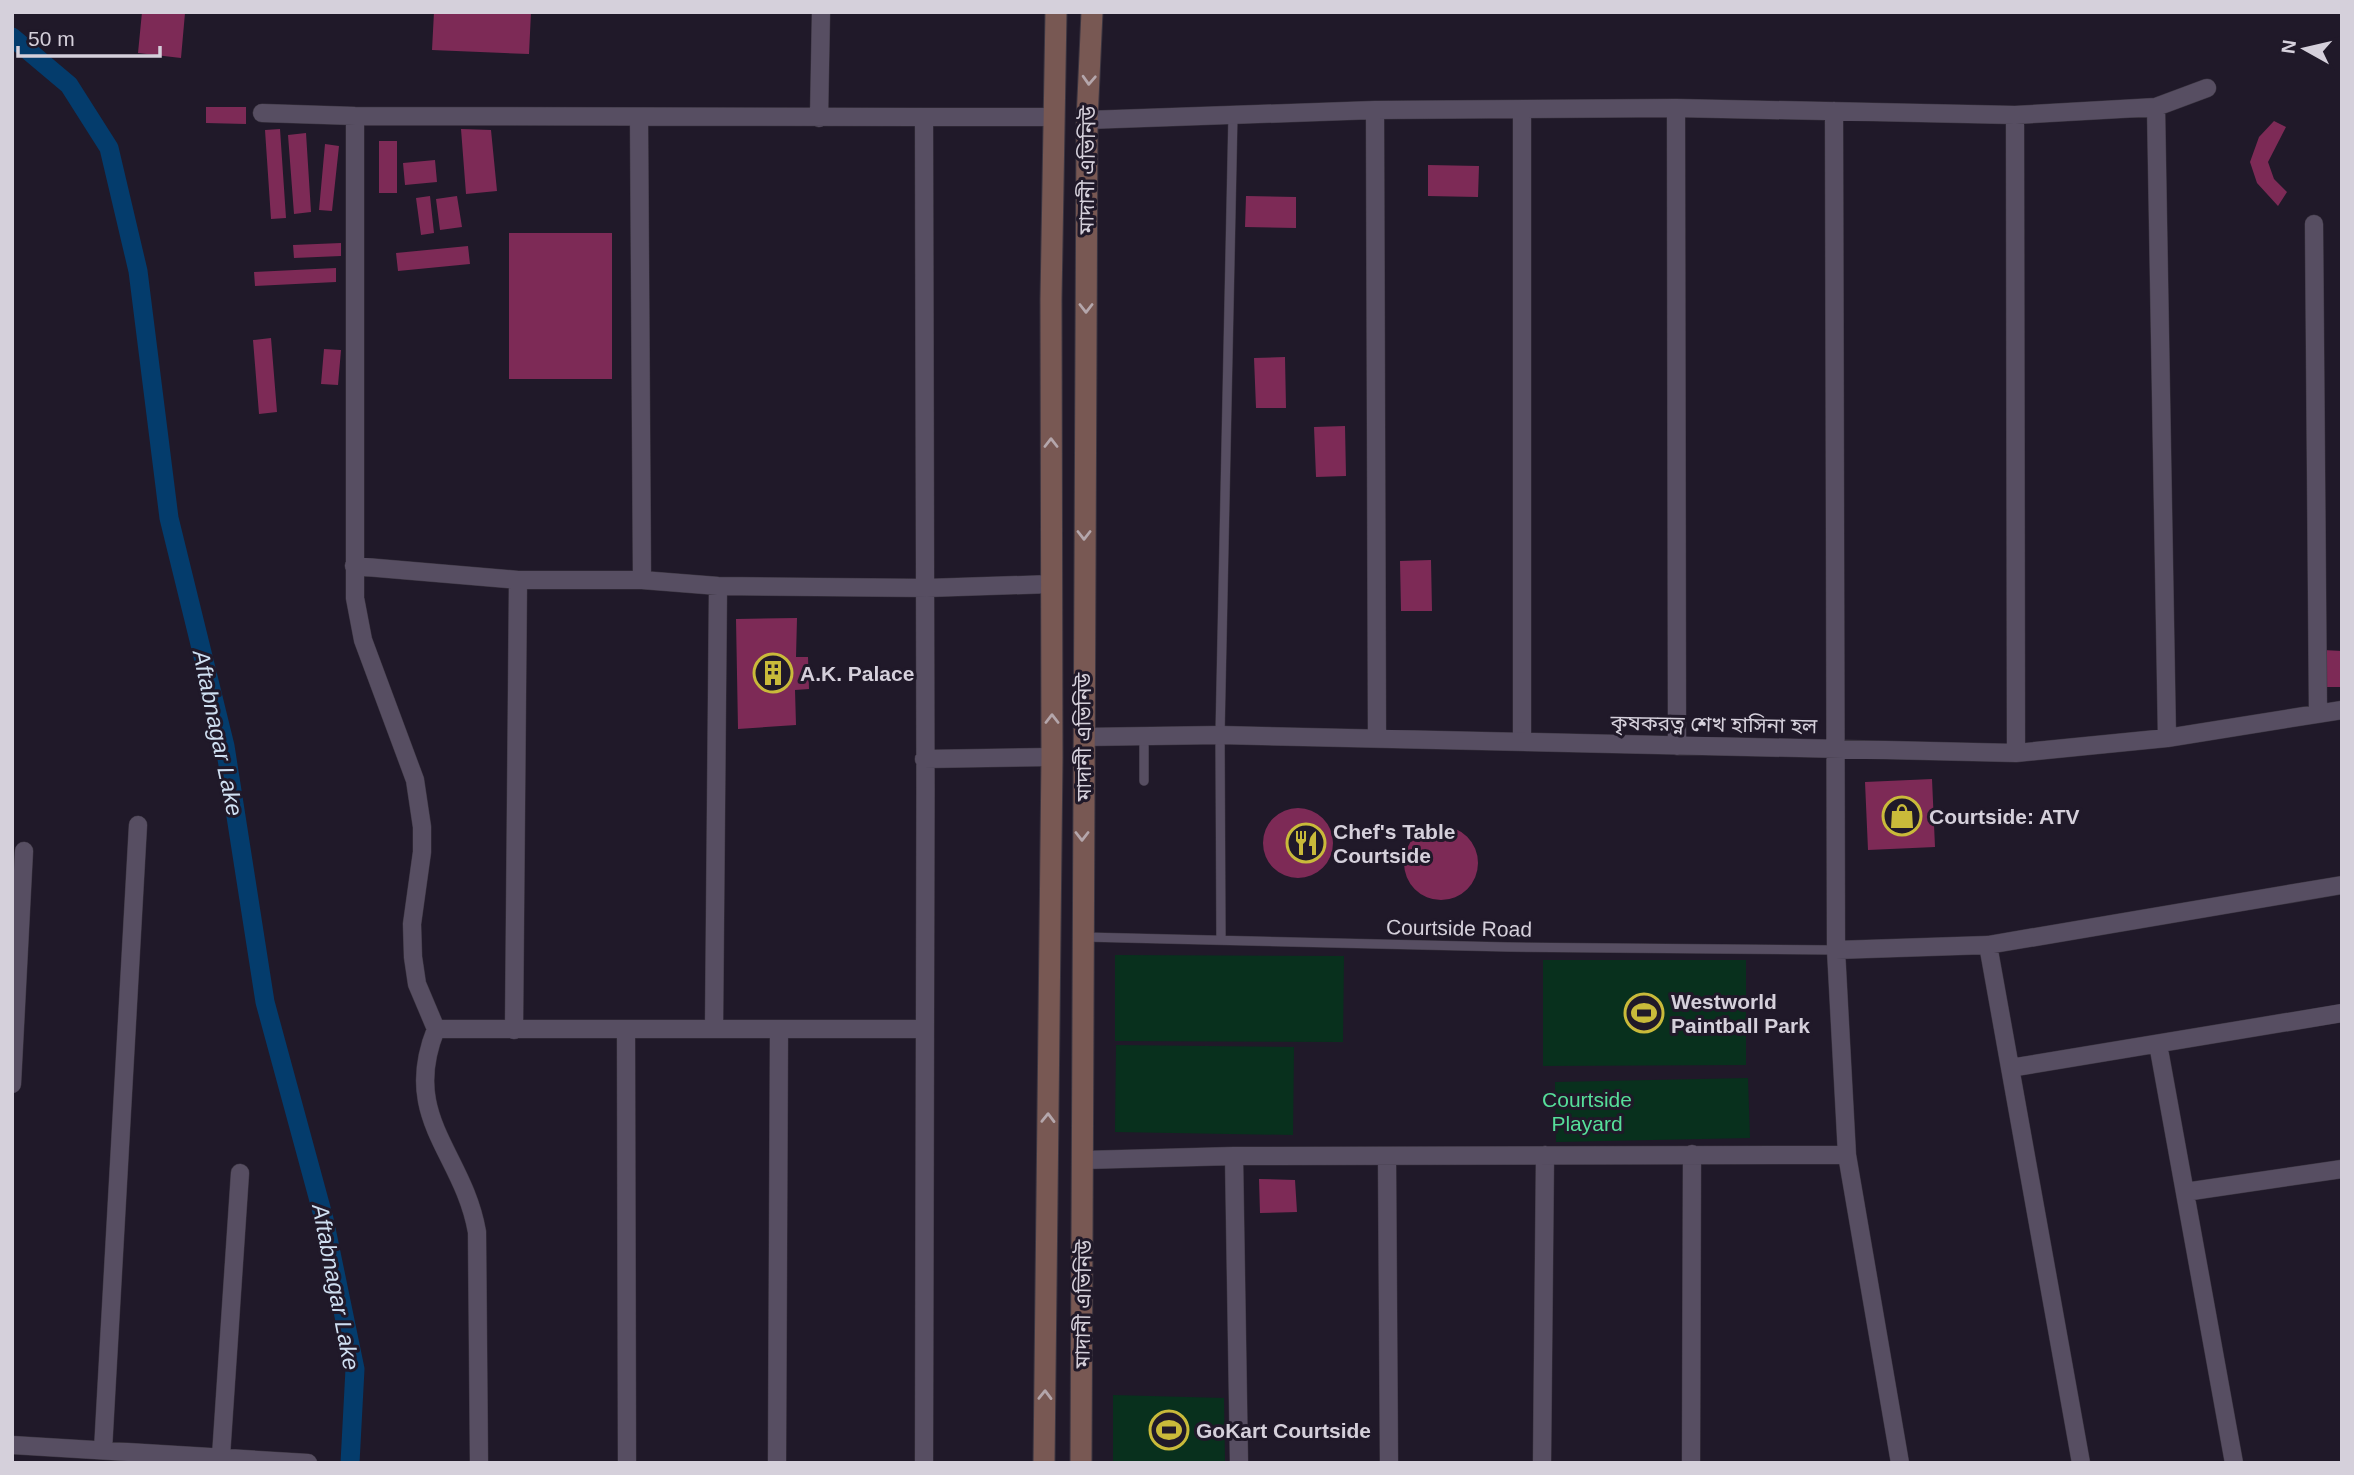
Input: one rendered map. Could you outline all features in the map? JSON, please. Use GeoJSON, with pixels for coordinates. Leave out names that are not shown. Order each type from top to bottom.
{"type":"FeatureCollection","features":[{"type":"Feature","properties":{"kind":"main road","name":"মাদানী এভিনিউ"},"geometry":{"type":"LineString","coordinates":[[1044,1463],[1052,757],[1056,12]]}},
{"type":"Feature","properties":{"kind":"main road","name":"মাদানী এভিনিউ"},"geometry":{"type":"LineString","coordinates":[[1081,1463],[1087,120],[1092,12]]}},
{"type":"Feature","properties":{"kind":"main road"},"geometry":{"type":"LineString","coordinates":[[1050,939],[1082,937]]}},
{"type":"Feature","properties":{"kind":"main road"},"geometry":{"type":"LineString","coordinates":[[1047,1165],[1084,1160]]}},
{"type":"Feature","properties":{"kind":"street"},"geometry":{"type":"LineString","coordinates":[[819,118],[821,12]]}},
{"type":"Feature","properties":{"kind":"street"},"geometry":{"type":"LineString","coordinates":[[1087,120],[1375,110],[1676,108],[2015,114],[2156,107],[2207,88]]}},
{"type":"Feature","properties":{"kind":"street"},"geometry":{"type":"LineString","coordinates":[[2156,107],[2167,738]]}},
{"type":"Feature","properties":{"kind":"street"},"geometry":{"type":"LineString","coordinates":[[1676,108],[1677,746]]}},
{"type":"Feature","properties":{"kind":"street"},"geometry":{"type":"LineString","coordinates":[[1375,110],[1377,739]]}},
{"type":"Feature","properties":{"kind":"street"},"geometry":{"type":"LineString","coordinates":[[1522,110],[1522,742]]}},
{"type":"Feature","properties":{"kind":"street"},"geometry":{"type":"LineString","coordinates":[[1834,111],[1838,749],[1836,950],[1847,1155],[1900,1463]]}},
{"type":"Feature","properties":{"kind":"street"},"geometry":{"type":"LineString","coordinates":[[262,113],[355,116],[1054,117]]}},
{"type":"Feature","properties":{"kind":"street"},"geometry":{"type":"LineString","coordinates":[[2015,114],[2016,753]]}},
{"type":"Feature","properties":{"kind":"street"},"geometry":{"type":"LineString","coordinates":[[355,116],[355,598],[363,640],[415,780],[422,827],[422,852],[412,924],[413,957],[417,984],[436,1029],[426,1052],[423,1077],[426,1105],[436,1134],[464,1185],[473,1207],[477,1232],[479,1463]]}},
{"type":"Feature","properties":{"kind":"street"},"geometry":{"type":"LineString","coordinates":[[639,117],[642,580]]}},
{"type":"Feature","properties":{"kind":"street"},"geometry":{"type":"LineString","coordinates":[[924,117],[927,587],[924,759],[924,1463]]}},
{"type":"Feature","properties":{"kind":"street"},"geometry":{"type":"LineString","coordinates":[[2314,223],[2318,714]]}},
{"type":"Feature","properties":{"kind":"street"},"geometry":{"type":"LineString","coordinates":[[355,566],[518,580],[642,580],[718,586],[927,587],[1052,584]]}},
{"type":"Feature","properties":{"kind":"street"},"geometry":{"type":"LineString","coordinates":[[514,1030],[518,580]]}},
{"type":"Feature","properties":{"kind":"street"},"geometry":{"type":"LineString","coordinates":[[714,1029],[718,586]]}},
{"type":"Feature","properties":{"kind":"street","name":"কৃষকরত্ন শেখ হাসিনা হল"},"geometry":{"type":"LineString","coordinates":[[1083,737],[1220,735],[2016,753],[2167,738],[2342,710]]}},
{"type":"Feature","properties":{"kind":"street"},"geometry":{"type":"LineString","coordinates":[[924,759],[1052,757]]}},
{"type":"Feature","properties":{"kind":"street"},"geometry":{"type":"LineString","coordinates":[[103,1450],[138,825]]}},
{"type":"Feature","properties":{"kind":"street"},"geometry":{"type":"LineString","coordinates":[[12,1084],[24,851]]}},
{"type":"Feature","properties":{"kind":"street"},"geometry":{"type":"LineString","coordinates":[[1836,950],[1988,945],[2342,885]]}},
{"type":"Feature","properties":{"kind":"street"},"geometry":{"type":"LineString","coordinates":[[1988,945],[2081,1463]]}},
{"type":"Feature","properties":{"kind":"street"},"geometry":{"type":"LineString","coordinates":[[2010,1068],[2342,1013]]}},
{"type":"Feature","properties":{"kind":"street"},"geometry":{"type":"LineString","coordinates":[[436,1029],[925,1029]]}},
{"type":"Feature","properties":{"kind":"street"},"geometry":{"type":"LineString","coordinates":[[777,1463],[779,1029]]}},
{"type":"Feature","properties":{"kind":"street"},"geometry":{"type":"LineString","coordinates":[[626,1030],[627,1463]]}},
{"type":"Feature","properties":{"kind":"street"},"geometry":{"type":"LineString","coordinates":[[2158,1044],[2234,1463]]}},
{"type":"Feature","properties":{"kind":"street"},"geometry":{"type":"LineString","coordinates":[[1691,1463],[1692,1154]]}},
{"type":"Feature","properties":{"kind":"street"},"geometry":{"type":"LineString","coordinates":[[1542,1463],[1545,1155]]}},
{"type":"Feature","properties":{"kind":"street"},"geometry":{"type":"LineString","coordinates":[[1084,1160],[1234,1156],[1847,1155]]}},
{"type":"Feature","properties":{"kind":"street"},"geometry":{"type":"LineString","coordinates":[[1234,1156],[1239,1463]]}},
{"type":"Feature","properties":{"kind":"street"},"geometry":{"type":"LineString","coordinates":[[1387,1157],[1389,1463]]}},
{"type":"Feature","properties":{"kind":"street"},"geometry":{"type":"LineString","coordinates":[[2185,1192],[2342,1169]]}},
{"type":"Feature","properties":{"kind":"street"},"geometry":{"type":"LineString","coordinates":[[222,1456],[240,1173]]}},
{"type":"Feature","properties":{"kind":"street"},"geometry":{"type":"LineString","coordinates":[[12,1445],[308,1460],[308,1463]]}},
{"type":"Feature","properties":{"kind":"lane"},"geometry":{"type":"LineString","coordinates":[[1221,940],[1220,735],[1233,114]]}},
{"type":"Feature","properties":{"kind":"lane"},"geometry":{"type":"LineString","coordinates":[[1144,736],[1144,781]]}},
{"type":"Feature","properties":{"kind":"lane","name":"Courtside Road"},"geometry":{"type":"LineString","coordinates":[[1082,937],[1836,950]]}},
{"type":"Feature","properties":{"kind":"green space"},"geometry":{"type":"Polygon","coordinates":[[[1115,955],[1344,956],[1343,1042],[1115,1041],[1115,955]]]}},
{"type":"Feature","properties":{"kind":"green space","name":"Westworld Paintball Park"},"geometry":{"type":"Polygon","coordinates":[[[1543,960],[1746,960],[1746,1065],[1543,1066],[1543,960]]]}},
{"type":"Feature","properties":{"kind":"green space"},"geometry":{"type":"Polygon","coordinates":[[[1116,1045],[1294,1047],[1293,1135],[1115,1132],[1116,1045]]]}},
{"type":"Feature","properties":{"kind":"green space","name":"Courtside Playard"},"geometry":{"type":"Polygon","coordinates":[[[1748,1078],[1750,1138],[1556,1142],[1555,1082],[1748,1078]]]}},
{"type":"Feature","properties":{"kind":"green space","name":"GoKart Courtside"},"geometry":{"type":"Polygon","coordinates":[[[1113,1395],[1224,1398],[1225,1463],[1113,1463],[1113,1395]]]}},
{"type":"Feature","properties":{"kind":"building"},"geometry":{"type":"Polygon","coordinates":[[[142,12],[185,13],[181,58],[138,53],[142,12]]]}},
{"type":"Feature","properties":{"kind":"building"},"geometry":{"type":"Polygon","coordinates":[[[434,12],[531,12],[529,54],[432,50],[434,12]]]}},
{"type":"Feature","properties":{"kind":"building"},"geometry":{"type":"Polygon","coordinates":[[[206,107],[246,107],[246,124],[206,123],[206,107]]]}},
{"type":"Feature","properties":{"kind":"building"},"geometry":{"type":"Polygon","coordinates":[[[2274,121],[2286,127],[2268,162],[2274,179],[2287,192],[2278,206],[2257,183],[2250,162],[2259,137],[2274,121]]]}},
{"type":"Feature","properties":{"kind":"building"},"geometry":{"type":"Polygon","coordinates":[[[280,129],[286,218],[271,219],[265,130],[280,129]]]}},
{"type":"Feature","properties":{"kind":"building"},"geometry":{"type":"Polygon","coordinates":[[[461,129],[491,130],[497,191],[466,194],[461,129]]]}},
{"type":"Feature","properties":{"kind":"building"},"geometry":{"type":"Polygon","coordinates":[[[306,133],[311,212],[294,214],[288,135],[306,133]]]}},
{"type":"Feature","properties":{"kind":"building"},"geometry":{"type":"Polygon","coordinates":[[[379,141],[397,141],[397,193],[379,193],[379,141]]]}},
{"type":"Feature","properties":{"kind":"building"},"geometry":{"type":"Polygon","coordinates":[[[325,144],[339,146],[332,211],[319,210],[325,144]]]}},
{"type":"Feature","properties":{"kind":"building"},"geometry":{"type":"Polygon","coordinates":[[[435,160],[437,182],[405,185],[403,163],[435,160]]]}},
{"type":"Feature","properties":{"kind":"building"},"geometry":{"type":"Polygon","coordinates":[[[1428,165],[1479,166],[1478,197],[1428,196],[1428,165]]]}},
{"type":"Feature","properties":{"kind":"building"},"geometry":{"type":"Polygon","coordinates":[[[430,196],[434,233],[421,235],[416,198],[430,196]]]}},
{"type":"Feature","properties":{"kind":"building"},"geometry":{"type":"Polygon","coordinates":[[[457,196],[462,227],[440,230],[436,199],[457,196]]]}},
{"type":"Feature","properties":{"kind":"building"},"geometry":{"type":"Polygon","coordinates":[[[1246,196],[1296,197],[1296,228],[1245,227],[1246,196]]]}},
{"type":"Feature","properties":{"kind":"building"},"geometry":{"type":"Polygon","coordinates":[[[509,233],[612,233],[612,379],[509,379],[509,233]]]}},
{"type":"Feature","properties":{"kind":"building"},"geometry":{"type":"Polygon","coordinates":[[[341,243],[341,256],[294,258],[293,245],[341,243]]]}},
{"type":"Feature","properties":{"kind":"building"},"geometry":{"type":"Polygon","coordinates":[[[468,246],[470,264],[398,271],[396,253],[468,246]]]}},
{"type":"Feature","properties":{"kind":"building"},"geometry":{"type":"Polygon","coordinates":[[[336,268],[336,282],[255,286],[254,272],[336,268]]]}},
{"type":"Feature","properties":{"kind":"building"},"geometry":{"type":"Polygon","coordinates":[[[271,338],[277,412],[259,414],[253,340],[271,338]]]}},
{"type":"Feature","properties":{"kind":"building"},"geometry":{"type":"Polygon","coordinates":[[[324,349],[341,350],[338,385],[321,384],[324,349]]]}},
{"type":"Feature","properties":{"kind":"building"},"geometry":{"type":"Polygon","coordinates":[[[1285,357],[1286,408],[1256,408],[1254,358],[1285,357]]]}},
{"type":"Feature","properties":{"kind":"building"},"geometry":{"type":"Polygon","coordinates":[[[1345,426],[1346,476],[1316,477],[1314,427],[1345,426]]]}},
{"type":"Feature","properties":{"kind":"building"},"geometry":{"type":"Polygon","coordinates":[[[1431,560],[1432,611],[1401,611],[1400,561],[1431,560]]]}},
{"type":"Feature","properties":{"kind":"building","name":"A.K. Palace"},"geometry":{"type":"Polygon","coordinates":[[[797,618],[796,657],[808,657],[809,689],[795,690],[796,725],[738,729],[736,619],[797,618]]]}},
{"type":"Feature","properties":{"kind":"building"},"geometry":{"type":"Polygon","coordinates":[[[2323,650],[2342,651],[2342,687],[2323,687],[2323,650]]]}},
{"type":"Feature","properties":{"kind":"building"},"geometry":{"type":"Polygon","coordinates":[[[1932,779],[1935,847],[1868,850],[1865,782],[1932,779]]]}},
{"type":"Feature","properties":{"kind":"building"},"geometry":{"type":"Polygon","coordinates":[[[1298,808],[1323,818],[1333,843],[1323,868],[1298,878],[1273,868],[1263,843],[1273,818],[1298,808]]]}},
{"type":"Feature","properties":{"kind":"building"},"geometry":{"type":"Polygon","coordinates":[[[1441,826],[1462,832],[1472,842],[1478,863],[1472,884],[1462,894],[1441,900],[1420,894],[1410,884],[1404,863],[1410,842],[1420,832],[1441,826]]]}},
{"type":"Feature","properties":{"kind":"building"},"geometry":{"type":"Polygon","coordinates":[[[1259,1179],[1295,1180],[1297,1212],[1260,1213],[1259,1179]]]}},
{"type":"Feature","properties":{"kind":"waterway","name":"Aftabnagar Lake"},"geometry":{"type":"LineString","coordinates":[[12,37],[69,85],[109,148],[138,271],[169,518],[225,746],[265,1002],[324,1219],[355,1369],[350,1463]]}},
{"type":"Feature","properties":{"kind":"place","name":"A.K. Palace"},"geometry":{"type":"Point","coordinates":[773,673]}},
{"type":"Feature","properties":{"kind":"place","name":"Courtside: ATV"},"geometry":{"type":"Point","coordinates":[1902,816]}},
{"type":"Feature","properties":{"kind":"place","name":"Chef's Table Courtside"},"geometry":{"type":"Point","coordinates":[1306,843]}},
{"type":"Feature","properties":{"kind":"place","name":"Westworld Paintball Park"},"geometry":{"type":"Point","coordinates":[1644,1013]}},
{"type":"Feature","properties":{"kind":"place","name":"GoKart Courtside"},"geometry":{"type":"Point","coordinates":[1169,1430]}}]}
